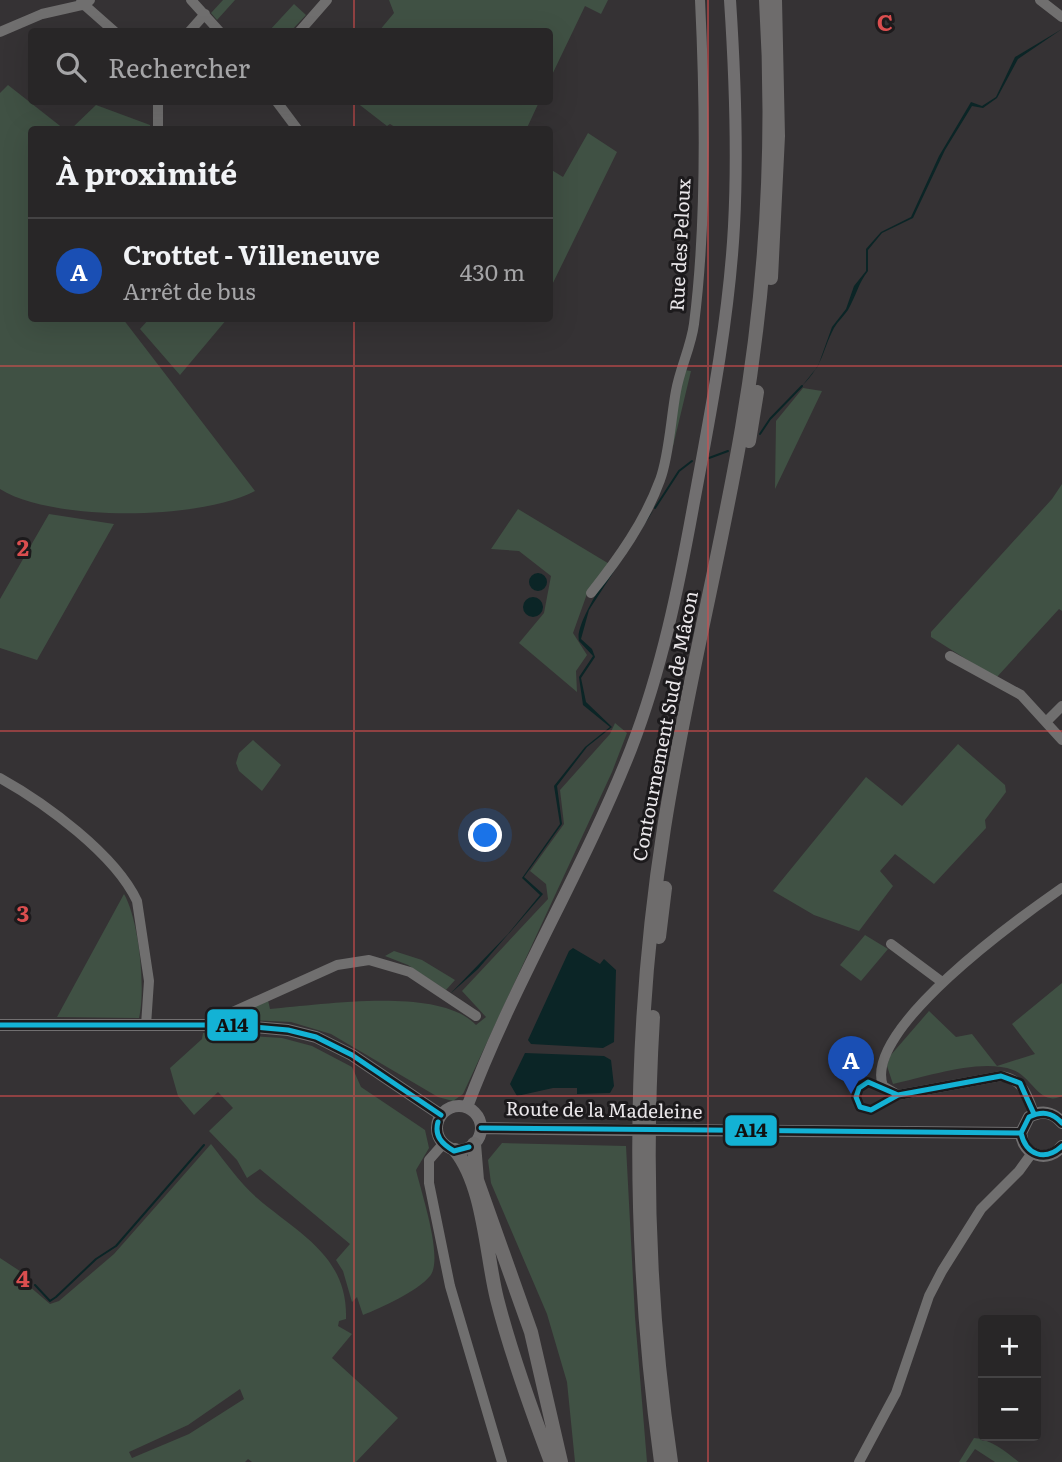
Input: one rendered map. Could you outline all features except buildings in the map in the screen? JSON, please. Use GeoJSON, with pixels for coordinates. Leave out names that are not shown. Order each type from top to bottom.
{"type":"FeatureCollection","features":[{"type":"Feature","properties":{"kind":"highway","name":"Contournement Sud de Mâcon"},"geometry":{"type":"LineString","coordinates":[[661,1462],[647,1341],[640,1235],[638,1128],[645,991],[666,815],[734,469],[754,348],[768,173],[766,0]]}},
{"type":"Feature","properties":{"kind":"highway","name":"Contournement Sud de Mâcon"},"geometry":{"type":"LineString","coordinates":[[671,1462],[655,1324],[650,1229],[648,1133],[654,997],[663,904],[679,795],[741,488],[765,340],[778,170],[775,0]]}},
{"type":"Feature","properties":{"kind":"highway"},"geometry":{"type":"LineString","coordinates":[[474,1144],[477,1180],[531,1332],[561,1462]]}},
{"type":"Feature","properties":{"kind":"highway"},"geometry":{"type":"LineString","coordinates":[[449,1147],[464,1160],[471,1181],[497,1300],[551,1462]]}},
{"type":"Feature","properties":{"kind":"main road"},"geometry":{"type":"LineString","coordinates":[[467,1107],[505,1011],[611,797],[632,746],[668,632],[708,429],[730,268],[736,138],[730,0]]}},
{"type":"Feature","properties":{"kind":"main road"},"geometry":{"type":"LineString","coordinates":[[0,1025],[261,1026],[316,1037],[369,1065],[441,1115]]}},
{"type":"Feature","properties":{"kind":"main road"},"geometry":{"type":"LineString","coordinates":[[467,1107],[477,1115],[481,1128],[474,1144],[449,1147],[437,1130],[441,1115],[450,1108],[467,1107]]}},
{"type":"Feature","properties":{"kind":"main road"},"geometry":{"type":"LineString","coordinates":[[1061,1120],[1048,1113],[1034,1114],[1025,1122],[1021,1133],[1024,1145],[1032,1153],[1046,1156],[1062,1146]]}},
{"type":"Feature","properties":{"kind":"main road","name":"Route de la Madeleine"},"geometry":{"type":"LineString","coordinates":[[481,1128],[1021,1133]]}},
{"type":"Feature","properties":{"kind":"street"},"geometry":{"type":"LineString","coordinates":[[191,0],[217,28]]}},
{"type":"Feature","properties":{"kind":"street"},"geometry":{"type":"LineString","coordinates":[[302,28],[327,0]]}},
{"type":"Feature","properties":{"kind":"street","name":"Rue des Peloux"},"geometry":{"type":"LineString","coordinates":[[591,593],[620,556],[651,503],[660,479],[678,380],[693,328],[699,272],[704,75],[700,0]]}},
{"type":"Feature","properties":{"kind":"street"},"geometry":{"type":"LineString","coordinates":[[1041,0],[1062,17]]}},
{"type":"Feature","properties":{"kind":"street"},"geometry":{"type":"LineString","coordinates":[[0,32],[42,13],[85,1],[111,28]]}},
{"type":"Feature","properties":{"kind":"street"},"geometry":{"type":"LineString","coordinates":[[193,28],[205,14]]}},
{"type":"Feature","properties":{"kind":"street"},"geometry":{"type":"LineString","coordinates":[[158,105],[158,126]]}},
{"type":"Feature","properties":{"kind":"street"},"geometry":{"type":"LineString","coordinates":[[279,105],[295,126]]}},
{"type":"Feature","properties":{"kind":"street"},"geometry":{"type":"LineString","coordinates":[[950,656],[1021,695],[1062,740]]}},
{"type":"Feature","properties":{"kind":"street"},"geometry":{"type":"LineString","coordinates":[[1047,721],[1062,706]]}},
{"type":"Feature","properties":{"kind":"street"},"geometry":{"type":"LineString","coordinates":[[0,778],[46,805],[117,871],[132,890],[137,901],[149,981],[146,1026]]}},
{"type":"Feature","properties":{"kind":"street"},"geometry":{"type":"LineString","coordinates":[[1034,1114],[1020,1083],[1010,1077],[898,1095],[883,1086],[879,1076],[881,1062],[942,982],[990,940],[1062,888]]}},
{"type":"Feature","properties":{"kind":"street"},"geometry":{"type":"LineString","coordinates":[[891,944],[942,982]]}},
{"type":"Feature","properties":{"kind":"street"},"geometry":{"type":"LineString","coordinates":[[206,1024],[337,965],[369,960],[410,972],[476,1016]]}},
{"type":"Feature","properties":{"kind":"street"},"geometry":{"type":"LineString","coordinates":[[449,1147],[429,1160],[429,1183],[450,1286],[502,1462]]}},
{"type":"Feature","properties":{"kind":"street"},"geometry":{"type":"LineString","coordinates":[[859,1462],[896,1393],[929,1296],[942,1270],[981,1209],[1019,1171],[1032,1153]]}},
{"type":"Feature","properties":{"kind":"green space"},"geometry":{"type":"Polygon","coordinates":[[[223,0],[235,0],[217,20],[211,13],[223,0]]]}},
{"type":"Feature","properties":{"kind":"green space"},"geometry":{"type":"Polygon","coordinates":[[[389,0],[608,0],[601,14],[585,6],[553,73],[553,28],[382,28],[394,13],[389,0]]]}},
{"type":"Feature","properties":{"kind":"green space"},"geometry":{"type":"Polygon","coordinates":[[[294,4],[306,15],[294,28],[272,28],[294,4]]]}},
{"type":"Feature","properties":{"kind":"green space"},"geometry":{"type":"Polygon","coordinates":[[[8,85],[28,101],[28,105],[33,105],[60,126],[28,126],[28,322],[125,322],[255,491],[231,501],[200,508],[127,513],[89,512],[54,507],[24,500],[0,489],[0,93],[8,85]]]}},
{"type":"Feature","properties":{"kind":"green space"},"geometry":{"type":"Polygon","coordinates":[[[96,105],[150,126],[74,126],[96,105]]]}},
{"type":"Feature","properties":{"kind":"green space"},"geometry":{"type":"Polygon","coordinates":[[[360,105],[538,105],[528,126],[387,126],[360,105]]]}},
{"type":"Feature","properties":{"kind":"green space"},"geometry":{"type":"Polygon","coordinates":[[[588,133],[617,152],[553,283],[553,171],[563,177],[588,133]]]}},
{"type":"Feature","properties":{"kind":"green space"},"geometry":{"type":"Polygon","coordinates":[[[146,322],[224,322],[180,375],[140,329],[146,322]]]}},
{"type":"Feature","properties":{"kind":"green space"},"geometry":{"type":"Polygon","coordinates":[[[684,370],[691,371],[673,446],[670,438],[684,370]]]}},
{"type":"Feature","properties":{"kind":"green space"},"geometry":{"type":"Polygon","coordinates":[[[803,388],[822,391],[775,489],[776,421],[803,388]]]}},
{"type":"Feature","properties":{"kind":"green space"},"geometry":{"type":"Polygon","coordinates":[[[1062,484],[1062,611],[1059,609],[996,678],[931,637],[931,632],[1052,499],[1062,484]]]}},
{"type":"Feature","properties":{"kind":"green space"},"geometry":{"type":"Polygon","coordinates":[[[518,509],[611,565],[588,591],[573,633],[587,655],[576,671],[577,692],[519,643],[544,613],[551,576],[519,551],[491,549],[518,509]]]}},
{"type":"Feature","properties":{"kind":"green space"},"geometry":{"type":"Polygon","coordinates":[[[49,514],[114,524],[37,660],[0,648],[0,599],[49,514]]]}},
{"type":"Feature","properties":{"kind":"green space"},"geometry":{"type":"Polygon","coordinates":[[[615,723],[627,733],[612,772],[463,1094],[453,1101],[438,1097],[331,1034],[291,1022],[226,1019],[268,1000],[270,1009],[379,1001],[436,1005],[459,1013],[476,1025],[486,1017],[462,991],[548,899],[546,884],[530,871],[564,824],[560,790],[610,734],[615,723]]]}},
{"type":"Feature","properties":{"kind":"green space"},"geometry":{"type":"Polygon","coordinates":[[[253,740],[281,765],[262,791],[239,771],[236,763],[239,753],[253,740]]]}},
{"type":"Feature","properties":{"kind":"green space"},"geometry":{"type":"Polygon","coordinates":[[[958,744],[1005,785],[1006,792],[985,820],[986,828],[934,884],[895,854],[880,871],[893,886],[859,931],[814,915],[773,891],[866,777],[902,806],[958,744]]]}},
{"type":"Feature","properties":{"kind":"green space"},"geometry":{"type":"Polygon","coordinates":[[[124,894],[134,920],[140,955],[142,990],[139,1018],[57,1017],[124,894]]]}},
{"type":"Feature","properties":{"kind":"green space"},"geometry":{"type":"Polygon","coordinates":[[[865,935],[888,949],[861,981],[840,965],[865,935]]]}},
{"type":"Feature","properties":{"kind":"green space"},"geometry":{"type":"Polygon","coordinates":[[[394,951],[422,960],[455,980],[446,990],[408,965],[385,956],[394,951]]]}},
{"type":"Feature","properties":{"kind":"green space"},"geometry":{"type":"Polygon","coordinates":[[[1062,983],[1062,1096],[1048,1098],[1020,1074],[1000,1067],[969,1067],[893,1084],[887,1066],[890,1056],[929,1011],[956,1037],[972,1034],[997,1066],[1035,1054],[1012,1024],[1062,983]]]}},
{"type":"Feature","properties":{"kind":"green space"},"geometry":{"type":"Polygon","coordinates":[[[203,1033],[282,1038],[312,1046],[352,1067],[361,1087],[425,1130],[429,1148],[416,1170],[433,1241],[434,1267],[424,1282],[399,1298],[363,1315],[357,1297],[352,1302],[343,1271],[336,1260],[350,1244],[260,1169],[247,1178],[237,1160],[209,1131],[233,1108],[218,1092],[194,1115],[178,1096],[170,1068],[202,1039],[203,1033]]]}},
{"type":"Feature","properties":{"kind":"green space"},"geometry":{"type":"Polygon","coordinates":[[[502,1143],[626,1146],[635,1317],[647,1462],[575,1462],[567,1382],[547,1314],[491,1183],[488,1160],[502,1143]]]}},
{"type":"Feature","properties":{"kind":"green space"},"geometry":{"type":"Polygon","coordinates":[[[211,1144],[250,1192],[304,1235],[330,1263],[339,1279],[344,1297],[346,1319],[339,1321],[338,1326],[352,1334],[332,1358],[398,1418],[356,1462],[252,1462],[248,1459],[245,1462],[0,1462],[0,1258],[29,1277],[29,1286],[50,1304],[59,1301],[114,1254],[211,1144]],[[240,1389],[188,1425],[129,1452],[132,1458],[189,1434],[244,1399],[240,1389]]]}},
{"type":"Feature","properties":{"kind":"green space"},"geometry":{"type":"Polygon","coordinates":[[[974,1438],[992,1443],[1019,1462],[995,1462],[975,1449],[966,1462],[959,1462],[974,1438]]]}},
{"type":"Feature","properties":{"kind":"water"},"geometry":{"type":"Polygon","coordinates":[[[1062,29],[1018,59],[997,98],[983,108],[972,106],[945,150],[913,218],[882,233],[868,250],[868,271],[848,310],[834,328],[819,363],[832,327],[846,309],[854,286],[866,271],[866,249],[881,232],[911,217],[939,156],[971,102],[982,106],[996,97],[1015,57],[1062,29]]]}},
{"type":"Feature","properties":{"kind":"water"},"geometry":{"type":"Polygon","coordinates":[[[655,508],[589,610],[581,639],[592,649],[595,657],[581,678],[586,702],[612,727],[587,747],[557,786],[562,824],[524,877],[543,894],[478,969],[450,994],[508,934],[540,895],[522,878],[560,824],[554,786],[585,747],[610,727],[583,705],[579,677],[593,656],[579,641],[580,629],[596,594],[655,508]]]}},
{"type":"Feature","properties":{"kind":"water"},"geometry":{"type":"Polygon","coordinates":[[[538,573],[544,576],[547,582],[544,588],[538,591],[532,588],[529,582],[532,576],[538,573]]]}},
{"type":"Feature","properties":{"kind":"water"},"geometry":{"type":"Polygon","coordinates":[[[533,597],[540,600],[543,607],[540,614],[533,617],[526,614],[523,607],[526,600],[533,597]]]}},
{"type":"Feature","properties":{"kind":"water"},"geometry":{"type":"Polygon","coordinates":[[[573,948],[600,964],[604,959],[616,970],[614,1042],[603,1048],[531,1044],[528,1040],[569,951],[573,948]]]}},
{"type":"Feature","properties":{"kind":"water"},"geometry":{"type":"Polygon","coordinates":[[[525,1053],[604,1056],[611,1060],[614,1086],[610,1093],[577,1094],[577,1088],[553,1088],[517,1096],[510,1084],[525,1053]]]}},
{"type":"Feature","properties":{"kind":"waterway"},"geometry":{"type":"LineString","coordinates":[[760,434],[770,419],[802,386]]}},
{"type":"Feature","properties":{"kind":"waterway"},"geometry":{"type":"LineString","coordinates":[[709,458],[728,451]]}},
{"type":"Feature","properties":{"kind":"waterway"},"geometry":{"type":"LineString","coordinates":[[655,508],[679,471],[692,461]]}},
{"type":"Feature","properties":{"kind":"waterway"},"geometry":{"type":"LineString","coordinates":[[35,1285],[50,1301],[56,1297],[96,1259],[116,1246],[204,1145]]}},
{"type":"Feature","properties":{"kind":"transit line","name":"A14"},"geometry":{"type":"LineString","coordinates":[[0,1025],[232,1025],[288,1030],[316,1037],[352,1055],[441,1115]]}},
{"type":"Feature","properties":{"kind":"transit line","name":"A14"},"geometry":{"type":"LineString","coordinates":[[898,1095],[1001,1076],[1020,1083],[1034,1114]]}},
{"type":"Feature","properties":{"kind":"transit line","name":"A14"},"geometry":{"type":"LineString","coordinates":[[868,1082],[898,1095],[871,1110],[860,1107],[856,1097],[859,1088],[868,1082]]}},
{"type":"Feature","properties":{"kind":"transit line","name":"A14"},"geometry":{"type":"LineString","coordinates":[[1062,1123],[1051,1115],[1038,1114],[1029,1117],[1021,1133],[1027,1147],[1037,1154],[1049,1154],[1062,1146]]}},
{"type":"Feature","properties":{"kind":"transit line","name":"A14"},"geometry":{"type":"LineString","coordinates":[[438,1122],[438,1135],[446,1145],[454,1151],[469,1147]]}},
{"type":"Feature","properties":{"kind":"transit line","name":"A14"},"geometry":{"type":"LineString","coordinates":[[481,1128],[1021,1133]]}},
{"type":"Feature","properties":{"kind":"place","name":"Crottet - Villeneuve"},"geometry":{"type":"Point","coordinates":[851,1094]}}]}
